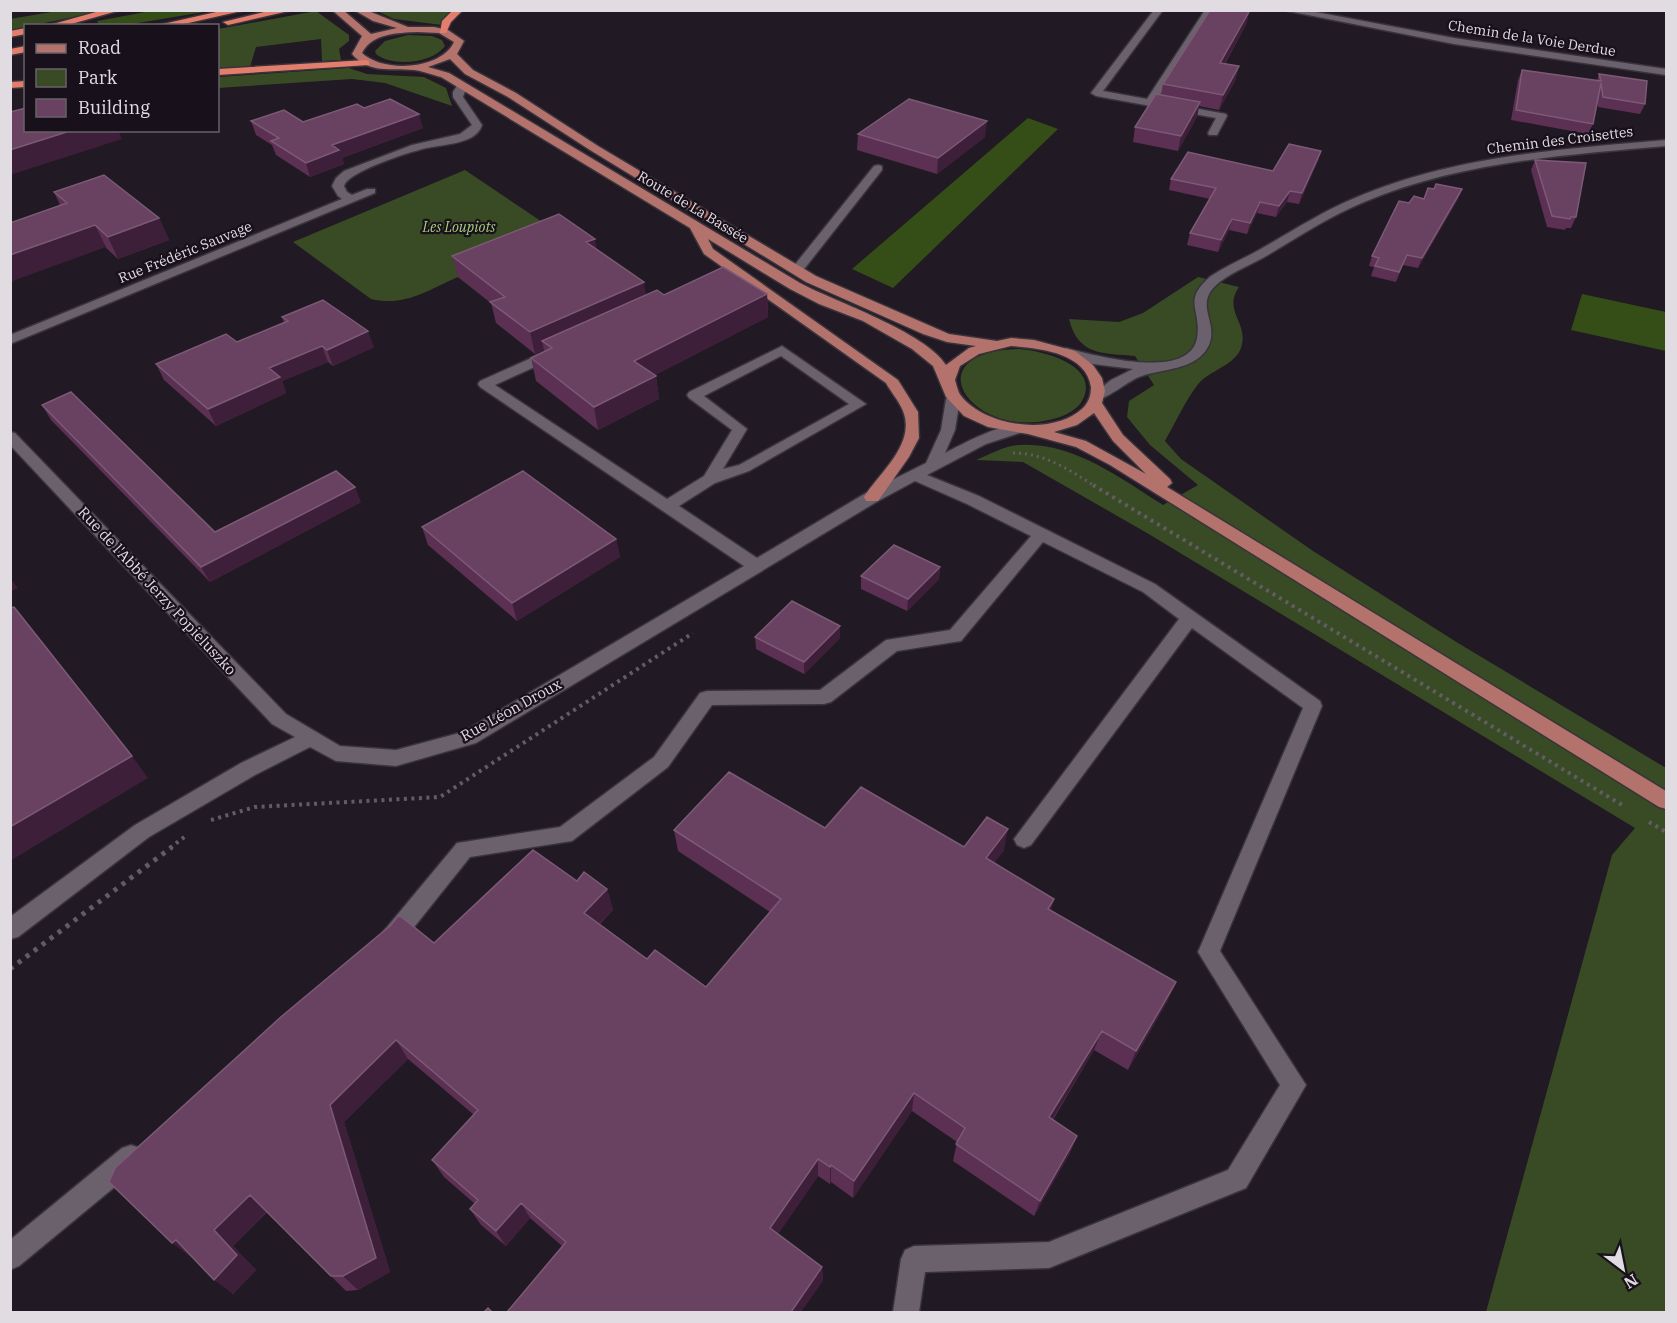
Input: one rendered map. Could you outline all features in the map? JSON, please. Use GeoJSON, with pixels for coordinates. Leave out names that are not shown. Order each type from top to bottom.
{"type":"FeatureCollection","features":[{"type":"Feature","properties":{"kind":"highway"},"geometry":{"type":"LineString","coordinates":[[58,24],[117,10]]}},
{"type":"Feature","properties":{"kind":"highway"},"geometry":{"type":"LineString","coordinates":[[168,24],[242,10]]}},
{"type":"Feature","properties":{"kind":"highway"},"geometry":{"type":"LineString","coordinates":[[219,24],[289,10]]}},
{"type":"Feature","properties":{"kind":"highway"},"geometry":{"type":"LineString","coordinates":[[443,31],[447,21],[459,10]]}},
{"type":"Feature","properties":{"kind":"highway"},"geometry":{"type":"LineString","coordinates":[[219,72],[366,63]]}},
{"type":"Feature","properties":{"kind":"main road"},"geometry":{"type":"LineString","coordinates":[[336,10],[350,19],[367,36],[357,54],[366,63],[382,67],[414,67],[436,62],[452,54],[458,47],[459,41],[453,35],[443,31],[399,27],[362,13]]}},
{"type":"Feature","properties":{"kind":"main road"},"geometry":{"type":"LineString","coordinates":[[364,43],[391,32],[417,28]]}},
{"type":"Feature","properties":{"kind":"main road","name":"Route de La Bassée"},"geometry":{"type":"LineString","coordinates":[[452,54],[455,60],[469,72],[512,95],[603,154],[797,270],[928,332],[947,338],[992,344]]}},
{"type":"Feature","properties":{"kind":"main road","name":"Route de La Bassée"},"geometry":{"type":"LineString","coordinates":[[414,67],[444,75],[795,286],[824,301],[868,318],[917,346],[939,364],[947,381]]}},
{"type":"Feature","properties":{"kind":"main road"},"geometry":{"type":"LineString","coordinates":[[695,226],[708,251],[891,380],[911,412],[912,438],[904,454],[872,497]]}},
{"type":"Feature","properties":{"kind":"main road"},"geometry":{"type":"LineString","coordinates":[[1189,507],[1118,438],[1101,416],[1096,400],[1097,381],[1093,373],[1077,358],[1066,352],[1030,342],[992,344],[960,358],[950,369],[947,381],[953,399],[964,410],[979,419],[1081,444],[1189,507],[1666,801]]}},
{"type":"Feature","properties":{"kind":"main road"},"geometry":{"type":"LineString","coordinates":[[1025,430],[1064,425],[1088,412],[1096,400]]}},
{"type":"Feature","properties":{"kind":"street"},"geometry":{"type":"LineString","coordinates":[[1159,10],[1096,93],[1222,116],[1213,133]]}},
{"type":"Feature","properties":{"kind":"street"},"geometry":{"type":"LineString","coordinates":[[1150,103],[1210,10]]}},
{"type":"Feature","properties":{"kind":"street","name":"Chemin de la Voie Derdue"},"geometry":{"type":"LineString","coordinates":[[1287,10],[1454,41],[1666,72]]}},
{"type":"Feature","properties":{"kind":"street"},"geometry":{"type":"LineString","coordinates":[[352,199],[342,194],[338,186],[340,180],[348,173],[416,147],[464,137],[476,129],[477,125],[458,97],[462,86]]}},
{"type":"Feature","properties":{"kind":"street","name":"Chemin des Croisettes"},"geometry":{"type":"LineString","coordinates":[[1154,368],[1182,362],[1195,354],[1205,338],[1200,297],[1204,290],[1219,278],[1320,218],[1383,192],[1454,171],[1511,159],[1666,143]]}},
{"type":"Feature","properties":{"kind":"street"},"geometry":{"type":"LineString","coordinates":[[797,270],[878,168]]}},
{"type":"Feature","properties":{"kind":"street","name":"Rue Frédéric Sauvage"},"geometry":{"type":"LineString","coordinates":[[10,340],[372,191]]}},
{"type":"Feature","properties":{"kind":"street"},"geometry":{"type":"LineString","coordinates":[[570,345],[485,384],[757,566]]}},
{"type":"Feature","properties":{"kind":"street"},"geometry":{"type":"LineString","coordinates":[[668,506],[710,479],[744,468],[859,404],[782,350],[694,395],[740,429],[710,479]]}},
{"type":"Feature","properties":{"kind":"street"},"geometry":{"type":"LineString","coordinates":[[1066,352],[1093,360],[1154,368]]}},
{"type":"Feature","properties":{"kind":"street"},"geometry":{"type":"LineString","coordinates":[[1096,400],[1112,384],[1125,377],[1154,368]]}},
{"type":"Feature","properties":{"kind":"street"},"geometry":{"type":"LineString","coordinates":[[933,464],[948,430],[953,399]]}},
{"type":"Feature","properties":{"kind":"street","name":"Rue Léon Droux"},"geometry":{"type":"LineString","coordinates":[[311,738],[336,753],[396,758],[469,738],[872,497],[981,441],[1025,430]]}},
{"type":"Feature","properties":{"kind":"street","name":"Rue de l'Abbé Jerzy Popieluszko"},"geometry":{"type":"LineString","coordinates":[[10,436],[279,719],[311,738]]}},
{"type":"Feature","properties":{"kind":"street"},"geometry":{"type":"LineString","coordinates":[[906,1312],[914,1259],[1049,1255],[1237,1179],[1294,1085],[1209,952],[1313,706],[1149,588],[914,474]]}},
{"type":"Feature","properties":{"kind":"street"},"geometry":{"type":"LineString","coordinates":[[375,952],[393,937],[464,849],[565,835],[661,762],[707,698],[824,697],[892,645],[955,636],[1041,534]]}},
{"type":"Feature","properties":{"kind":"street"},"geometry":{"type":"LineString","coordinates":[[1024,839],[1190,617]]}},
{"type":"Feature","properties":{"kind":"street"},"geometry":{"type":"LineString","coordinates":[[10,930],[142,831],[248,769],[311,738]]}},
{"type":"Feature","properties":{"kind":"street"},"geometry":{"type":"LineString","coordinates":[[10,1257],[147,1143]]}},
{"type":"Feature","properties":{"kind":"path"},"geometry":{"type":"LineString","coordinates":[[1009,453],[1030,453],[1057,463],[1626,807]]}},
{"type":"Feature","properties":{"kind":"path"},"geometry":{"type":"LineString","coordinates":[[1646,820],[1666,832]]}},
{"type":"Feature","properties":{"kind":"path"},"geometry":{"type":"LineString","coordinates":[[10,969],[195,829]]}},
{"type":"Feature","properties":{"kind":"green space"},"geometry":{"type":"Polygon","coordinates":[[[151,10],[210,11],[132,24],[98,24],[97,21],[151,10]]]}},
{"type":"Feature","properties":{"kind":"green space"},"geometry":{"type":"Polygon","coordinates":[[[57,11],[102,11],[40,24],[24,24],[24,27],[11,30],[10,19],[57,11]]]}},
{"type":"Feature","properties":{"kind":"green space"},"geometry":{"type":"Polygon","coordinates":[[[316,11],[349,35],[349,41],[339,49],[341,60],[322,61],[321,39],[256,47],[250,67],[219,68],[219,29],[316,11]]]}},
{"type":"Feature","properties":{"kind":"green space"},"geometry":{"type":"Polygon","coordinates":[[[451,11],[443,19],[442,25],[394,19],[379,12],[451,11]]]}},
{"type":"Feature","properties":{"kind":"green space"},"geometry":{"type":"Polygon","coordinates":[[[408,35],[432,36],[442,40],[445,46],[431,57],[412,62],[392,61],[376,54],[375,51],[385,41],[408,35]]]}},
{"type":"Feature","properties":{"kind":"green space"},"geometry":{"type":"Polygon","coordinates":[[[349,68],[367,74],[424,77],[446,88],[452,106],[385,83],[352,79],[219,88],[219,77],[349,68]]]}},
{"type":"Feature","properties":{"kind":"green space"},"geometry":{"type":"Polygon","coordinates":[[[1028,118],[1058,129],[893,288],[852,269],[1028,118]]]}},
{"type":"Feature","properties":{"kind":"green space","name":"Les Loupiots"},"geometry":{"type":"Polygon","coordinates":[[[465,170],[599,260],[548,348],[458,277],[406,299],[383,301],[371,299],[293,242],[465,170]]]}},
{"type":"Feature","properties":{"kind":"green space"},"geometry":{"type":"Polygon","coordinates":[[[1198,277],[1239,287],[1233,303],[1243,336],[1240,351],[1236,356],[1197,386],[1165,441],[1181,459],[1313,551],[1458,643],[1666,768],[1666,1312],[1486,1312],[1612,855],[1635,828],[1147,533],[1023,462],[976,460],[1015,445],[1059,449],[1113,473],[1163,505],[1198,485],[1150,445],[1127,417],[1129,401],[1154,385],[1135,356],[1102,353],[1085,346],[1073,331],[1069,319],[1119,322],[1143,313],[1198,277]]]}},
{"type":"Feature","properties":{"kind":"green space"},"geometry":{"type":"Polygon","coordinates":[[[1582,294],[1666,312],[1666,351],[1571,330],[1582,294]]]}},
{"type":"Feature","properties":{"kind":"green space"},"geometry":{"type":"Polygon","coordinates":[[[1017,349],[1052,356],[1076,368],[1083,377],[1086,387],[1083,399],[1078,406],[1058,418],[1024,422],[999,418],[979,408],[965,394],[961,379],[967,365],[985,354],[1017,349]]]}},
{"type":"Feature","properties":{"kind":"building"},"geometry":{"type":"Polygon","coordinates":[[[1210,10],[1250,10],[1220,63],[1239,66],[1223,95],[1163,84],[1210,10]]]}},
{"type":"Feature","properties":{"kind":"building"},"geometry":{"type":"Polygon","coordinates":[[[1522,70],[1601,81],[1599,74],[1647,81],[1645,104],[1603,97],[1601,83],[1593,124],[1516,110],[1522,70]]]}},
{"type":"Feature","properties":{"kind":"building"},"geometry":{"type":"Polygon","coordinates":[[[1156,94],[1200,102],[1181,136],[1135,127],[1156,94]]]}},
{"type":"Feature","properties":{"kind":"building"},"geometry":{"type":"Polygon","coordinates":[[[390,99],[419,114],[332,145],[339,150],[306,163],[271,141],[279,138],[251,121],[284,110],[303,122],[357,104],[364,108],[390,99]]]}},
{"type":"Feature","properties":{"kind":"building"},"geometry":{"type":"Polygon","coordinates":[[[909,99],[987,121],[938,158],[858,134],[909,99]]]}},
{"type":"Feature","properties":{"kind":"building"},"geometry":{"type":"Polygon","coordinates":[[[24,108],[24,132],[67,132],[10,150],[10,112],[24,108]]]}},
{"type":"Feature","properties":{"kind":"building"},"geometry":{"type":"Polygon","coordinates":[[[1289,144],[1321,151],[1302,193],[1290,191],[1279,206],[1260,202],[1250,223],[1232,219],[1221,240],[1190,233],[1216,188],[1171,179],[1188,152],[1273,171],[1289,144]]]}},
{"type":"Feature","properties":{"kind":"building"},"geometry":{"type":"Polygon","coordinates":[[[1535,160],[1586,163],[1576,217],[1570,219],[1552,216],[1535,160]]]}},
{"type":"Feature","properties":{"kind":"building"},"geometry":{"type":"Polygon","coordinates":[[[104,175],[159,218],[108,237],[95,225],[10,255],[10,223],[67,203],[54,192],[104,175]]]}},
{"type":"Feature","properties":{"kind":"building"},"geometry":{"type":"Polygon","coordinates":[[[1436,184],[1462,189],[1422,258],[1407,255],[1399,272],[1375,266],[1379,258],[1372,256],[1399,201],[1409,203],[1414,196],[1424,199],[1428,188],[1434,189],[1436,184]]]}},
{"type":"Feature","properties":{"kind":"building"},"geometry":{"type":"Polygon","coordinates":[[[559,214],[595,239],[586,242],[644,282],[530,332],[490,302],[505,297],[452,256],[559,214]]]}},
{"type":"Feature","properties":{"kind":"building"},"geometry":{"type":"Polygon","coordinates":[[[723,267],[767,294],[634,361],[656,376],[594,407],[531,358],[552,348],[542,341],[657,290],[664,295],[723,267]]]}},
{"type":"Feature","properties":{"kind":"building"},"geometry":{"type":"Polygon","coordinates":[[[323,300],[368,331],[327,350],[322,346],[269,368],[280,377],[208,409],[156,364],[226,334],[237,342],[288,321],[282,317],[323,300]]]}},
{"type":"Feature","properties":{"kind":"building"},"geometry":{"type":"Polygon","coordinates":[[[71,392],[215,532],[336,471],[355,487],[201,567],[42,405],[71,392]]]}},
{"type":"Feature","properties":{"kind":"building"},"geometry":{"type":"Polygon","coordinates":[[[523,471],[616,539],[512,603],[422,527],[523,471]]]}},
{"type":"Feature","properties":{"kind":"building"},"geometry":{"type":"Polygon","coordinates":[[[894,545],[940,567],[908,599],[861,576],[894,545]]]}},
{"type":"Feature","properties":{"kind":"building"},"geometry":{"type":"Polygon","coordinates":[[[792,601],[840,626],[804,662],[755,637],[792,601]]]}},
{"type":"Feature","properties":{"kind":"building"},"geometry":{"type":"Polygon","coordinates":[[[14,607],[132,756],[10,827],[10,608],[14,607]]]}},
{"type":"Feature","properties":{"kind":"building"},"geometry":{"type":"Polygon","coordinates":[[[729,772],[825,828],[861,787],[964,847],[987,817],[1008,829],[986,858],[1054,899],[1048,909],[1176,982],[1136,1051],[1102,1031],[1049,1117],[1077,1136],[1040,1201],[956,1144],[965,1128],[914,1093],[854,1181],[818,1159],[770,1228],[822,1267],[791,1312],[507,1312],[566,1242],[521,1203],[496,1231],[470,1209],[478,1200],[432,1160],[478,1110],[396,1040],[330,1105],[376,1258],[343,1276],[331,1276],[250,1195],[214,1230],[237,1255],[214,1280],[176,1240],[172,1243],[109,1182],[115,1168],[282,1016],[391,925],[399,915],[434,943],[533,850],[577,881],[584,872],[607,889],[584,913],[647,959],[655,950],[706,987],[781,899],[674,830],[729,772]]]}}]}
